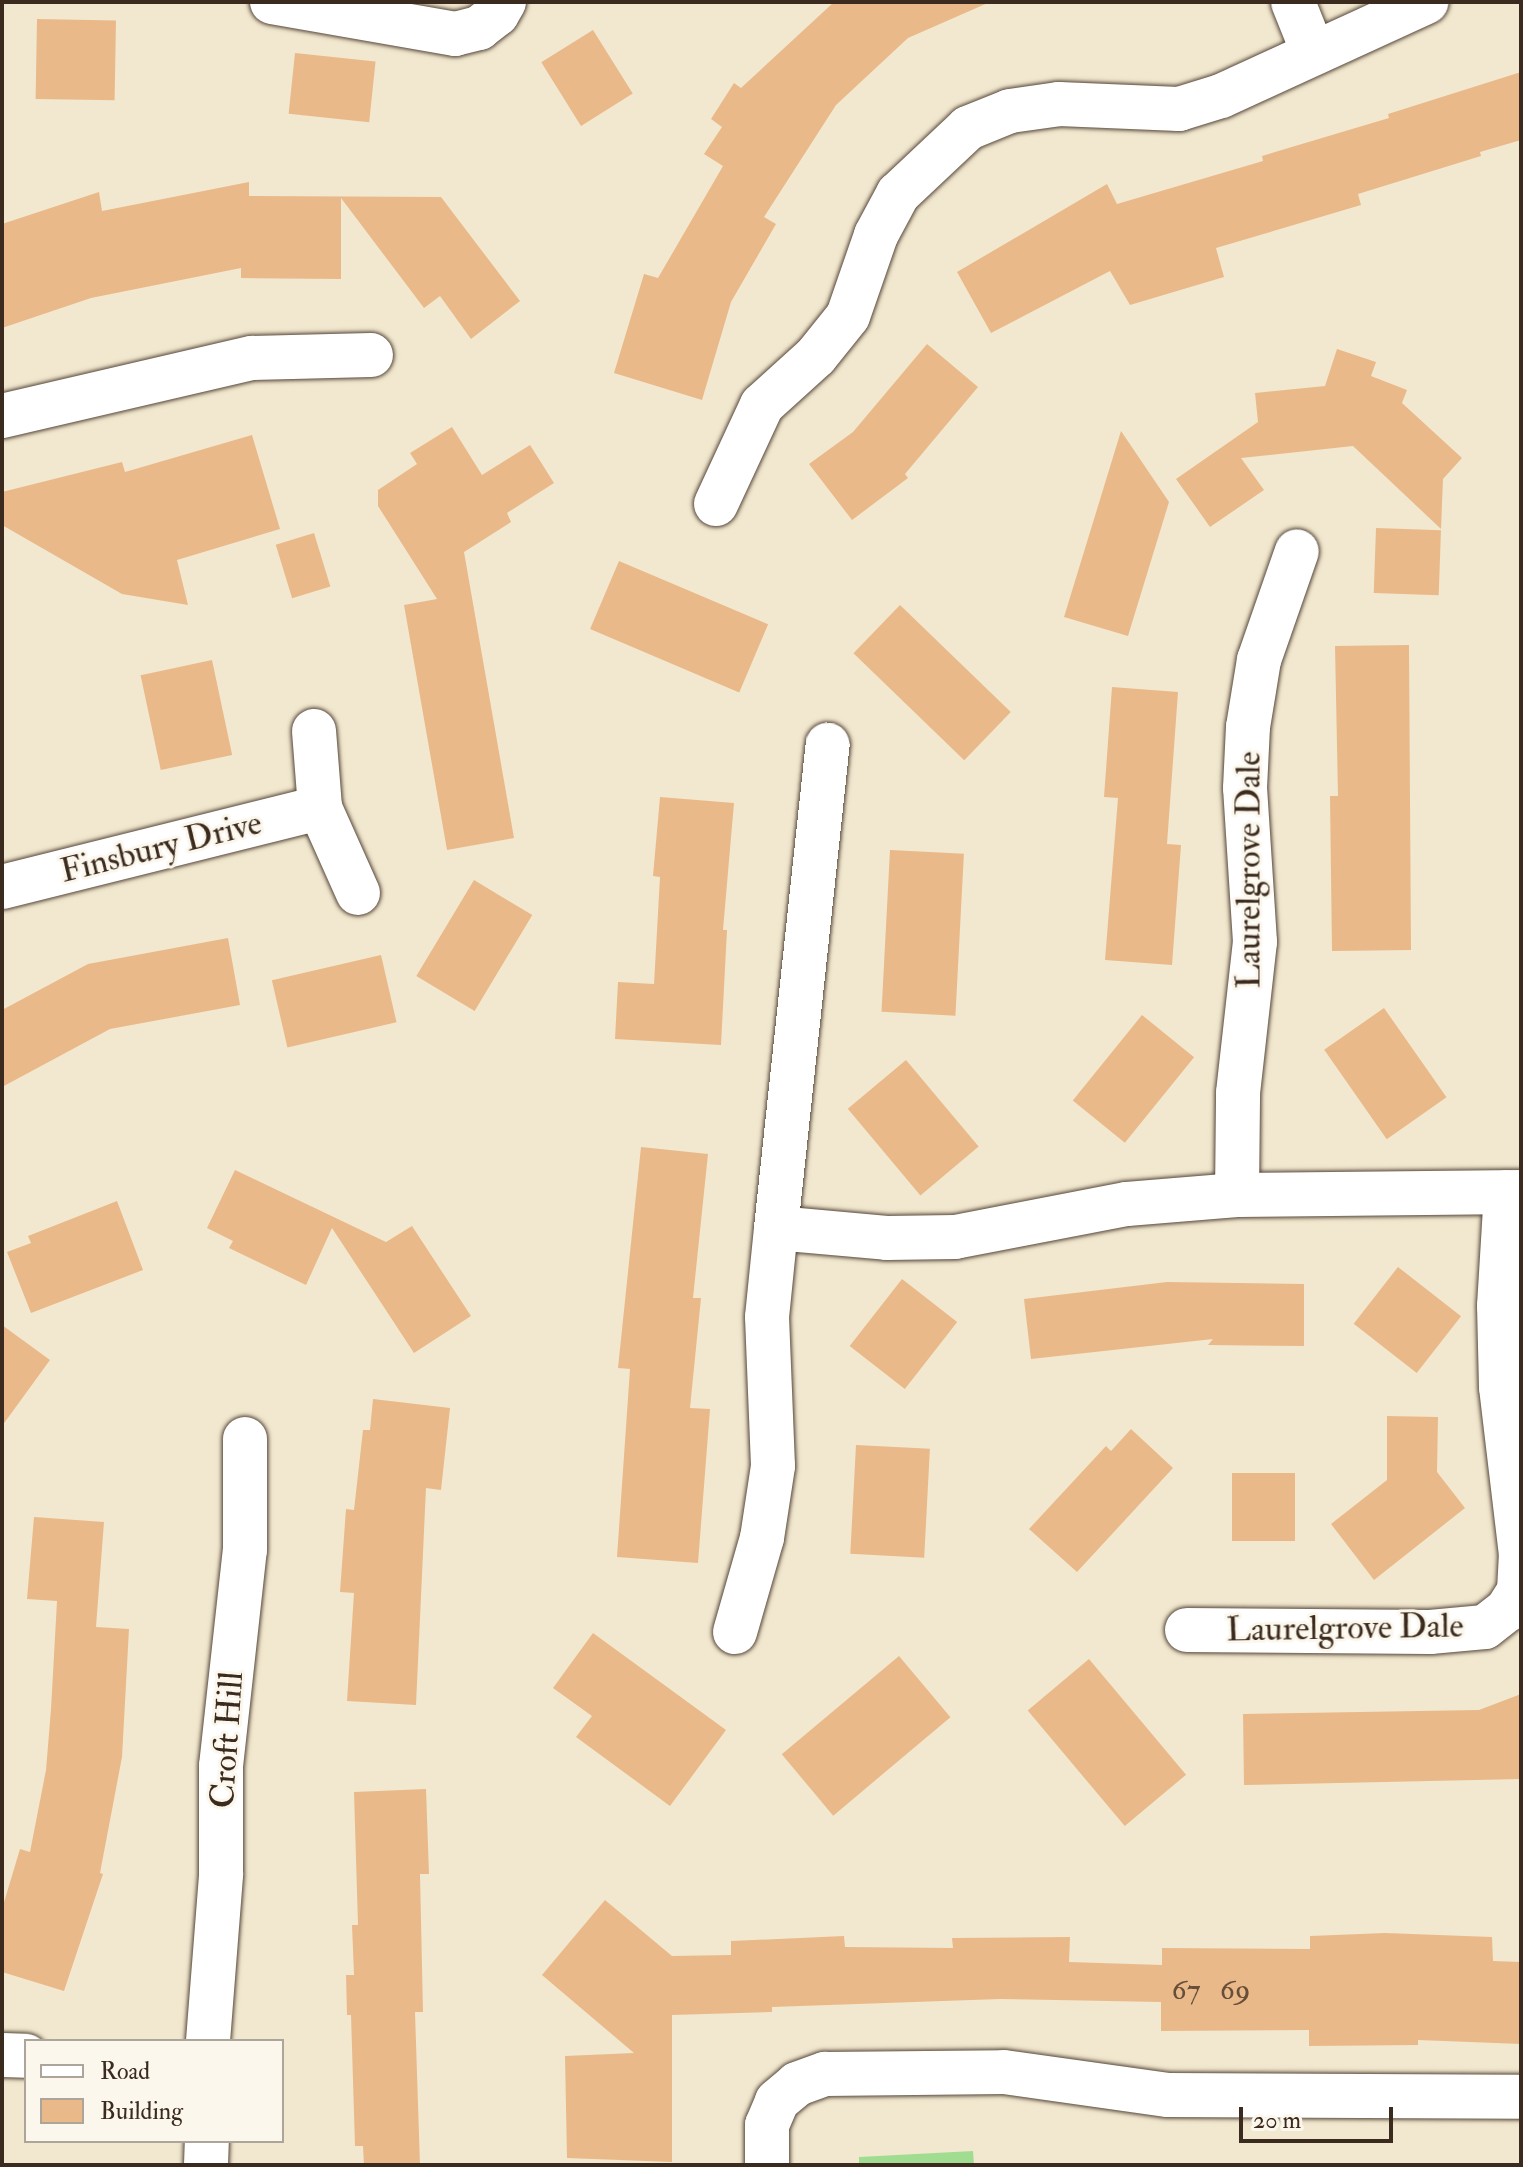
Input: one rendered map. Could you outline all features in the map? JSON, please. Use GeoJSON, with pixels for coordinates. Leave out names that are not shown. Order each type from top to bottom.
{"type":"FeatureCollection","features":[{"type":"Feature","properties":{"kind":"street"},"geometry":{"type":"LineString","coordinates":[[272,2],[455,34],[479,28],[497,14],[504,2]]}},
{"type":"Feature","properties":{"kind":"street"},"geometry":{"type":"LineString","coordinates":[[1293,2],[1313,52]]}},
{"type":"Feature","properties":{"kind":"street"},"geometry":{"type":"LineString","coordinates":[[716,504],[762,405],[816,356],[848,316],[876,235],[898,194],[968,128],[1010,111],[1059,104],[1179,109],[1221,96],[1426,2]]}},
{"type":"Feature","properties":{"kind":"street"},"geometry":{"type":"LineString","coordinates":[[2,416],[252,358],[371,355]]}},
{"type":"Feature","properties":{"kind":"street","name":"Laurelgrove Dale"},"geometry":{"type":"LineString","coordinates":[[1237,1195],[1238,1093],[1255,942],[1245,788],[1248,727],[1259,660],[1276,602],[1297,551]]}},
{"type":"Feature","properties":{"kind":"street"},"geometry":{"type":"LineString","coordinates":[[314,731],[320,808],[358,893]]}},
{"type":"Feature","properties":{"kind":"street"},"geometry":{"type":"LineString","coordinates":[[735,1632],[762,1538],[773,1466],[767,1317],[828,745]]}},
{"type":"Feature","properties":{"kind":"street","name":"Finsbury Drive"},"geometry":{"type":"LineString","coordinates":[[2,887],[320,808]]}},
{"type":"Feature","properties":{"kind":"street","name":"Laurelgrove Dale"},"geometry":{"type":"LineString","coordinates":[[776,1228],[887,1238],[955,1237],[1127,1204],[1237,1195],[1514,1192],[1499,1306],[1501,1387],[1521,1555],[1519,1591],[1507,1610],[1485,1627],[1430,1632],[1187,1630]]}},
{"type":"Feature","properties":{"kind":"street","name":"Croft Hill"},"geometry":{"type":"LineString","coordinates":[[208,2039],[221,1874],[221,1766],[245,1550],[245,1439]]}},
{"type":"Feature","properties":{"kind":"street"},"geometry":{"type":"LineString","coordinates":[[2,2055],[24,2056]]}},
{"type":"Feature","properties":{"kind":"street"},"geometry":{"type":"LineString","coordinates":[[767,2165],[767,2125],[777,2101],[797,2084],[825,2074],[1004,2072],[1168,2095],[1521,2097]]}},
{"type":"Feature","properties":{"kind":"street"},"geometry":{"type":"LineString","coordinates":[[206,2165],[207,2143]]}},
{"type":"Feature","properties":{"kind":"green space"},"geometry":{"type":"Polygon","coordinates":[[[973,2151],[974,2165],[859,2165],[859,2157],[973,2151]]]}},
{"type":"Feature","properties":{"kind":"building"},"geometry":{"type":"Polygon","coordinates":[[[834,2],[990,2],[908,38],[836,105],[764,217],[776,224],[731,302],[702,400],[614,373],[644,274],[658,278],[723,166],[704,154],[722,127],[711,119],[734,83],[741,88],[834,2]]]}},
{"type":"Feature","properties":{"kind":"building"},"geometry":{"type":"Polygon","coordinates":[[[37,19],[116,20],[115,100],[36,99],[37,19]]]}},
{"type":"Feature","properties":{"kind":"building"},"geometry":{"type":"Polygon","coordinates":[[[593,30],[633,94],[581,126],[541,62],[593,30]]]}},
{"type":"Feature","properties":{"kind":"building"},"geometry":{"type":"Polygon","coordinates":[[[295,53],[376,61],[369,122],[289,114],[295,53]]]}},
{"type":"Feature","properties":{"kind":"building"},"geometry":{"type":"Polygon","coordinates":[[[1521,72],[1521,140],[1480,152],[1481,156],[1358,194],[1361,205],[1216,248],[1224,277],[1130,305],[1110,271],[991,333],[957,272],[1107,184],[1117,204],[1263,161],[1262,156],[1389,118],[1388,114],[1521,72]]]}},
{"type":"Feature","properties":{"kind":"building"},"geometry":{"type":"Polygon","coordinates":[[[249,182],[249,196],[441,197],[520,301],[471,339],[440,296],[424,308],[341,198],[341,279],[241,278],[241,268],[91,298],[2,328],[2,224],[99,192],[102,211],[249,182]]]}},
{"type":"Feature","properties":{"kind":"building"},"geometry":{"type":"Polygon","coordinates":[[[927,344],[978,387],[905,474],[908,478],[852,520],[809,464],[853,432],[927,344]]]}},
{"type":"Feature","properties":{"kind":"building"},"geometry":{"type":"Polygon","coordinates":[[[1337,349],[1376,362],[1371,376],[1407,390],[1402,403],[1462,458],[1443,479],[1441,529],[1353,446],[1241,458],[1264,490],[1210,527],[1176,479],[1258,422],[1255,393],[1325,386],[1337,349]]]}},
{"type":"Feature","properties":{"kind":"building"},"geometry":{"type":"Polygon","coordinates":[[[452,427],[482,475],[530,445],[554,483],[507,513],[511,522],[464,552],[514,838],[447,850],[404,605],[437,599],[378,506],[378,490],[417,464],[410,453],[452,427]]]}},
{"type":"Feature","properties":{"kind":"building"},"geometry":{"type":"Polygon","coordinates":[[[1121,431],[1169,502],[1128,636],[1064,617],[1121,431]]]}},
{"type":"Feature","properties":{"kind":"building"},"geometry":{"type":"Polygon","coordinates":[[[252,435],[280,529],[177,560],[188,605],[122,594],[2,525],[2,492],[122,462],[125,472],[252,435]]]}},
{"type":"Feature","properties":{"kind":"building"},"geometry":{"type":"Polygon","coordinates":[[[1376,528],[1441,530],[1439,595],[1374,593],[1376,528]]]}},
{"type":"Feature","properties":{"kind":"building"},"geometry":{"type":"Polygon","coordinates":[[[314,533],[330,587],[292,598],[276,545],[314,533]]]}},
{"type":"Feature","properties":{"kind":"building"},"geometry":{"type":"Polygon","coordinates":[[[619,561],[768,624],[739,692],[590,629],[619,561]]]}},
{"type":"Feature","properties":{"kind":"building"},"geometry":{"type":"Polygon","coordinates":[[[900,605],[1011,712],[964,760],[853,653],[900,605]]]}},
{"type":"Feature","properties":{"kind":"building"},"geometry":{"type":"Polygon","coordinates":[[[1409,645],[1411,950],[1332,951],[1330,796],[1338,796],[1335,646],[1409,645]]]}},
{"type":"Feature","properties":{"kind":"building"},"geometry":{"type":"Polygon","coordinates":[[[212,660],[232,755],[161,770],[141,675],[212,660]]]}},
{"type":"Feature","properties":{"kind":"building"},"geometry":{"type":"Polygon","coordinates":[[[1112,687],[1178,692],[1167,844],[1181,845],[1172,965],[1105,960],[1118,798],[1104,797],[1112,687]]]}},
{"type":"Feature","properties":{"kind":"building"},"geometry":{"type":"Polygon","coordinates":[[[660,797],[734,803],[723,930],[727,930],[721,1045],[615,1039],[618,982],[654,984],[660,877],[653,876],[660,797]]]}},
{"type":"Feature","properties":{"kind":"building"},"geometry":{"type":"Polygon","coordinates":[[[890,850],[964,854],[955,1016],[882,1012],[890,850]]]}},
{"type":"Feature","properties":{"kind":"building"},"geometry":{"type":"Polygon","coordinates":[[[474,880],[532,915],[475,1011],[416,976],[474,880]]]}},
{"type":"Feature","properties":{"kind":"building"},"geometry":{"type":"Polygon","coordinates":[[[228,938],[240,1005],[110,1029],[2,1087],[2,1010],[88,964],[228,938]]]}},
{"type":"Feature","properties":{"kind":"building"},"geometry":{"type":"Polygon","coordinates":[[[381,955],[397,1022],[287,1047],[272,980],[381,955]]]}},
{"type":"Feature","properties":{"kind":"building"},"geometry":{"type":"Polygon","coordinates":[[[1384,1008],[1447,1097],[1387,1139],[1324,1050],[1384,1008]]]}},
{"type":"Feature","properties":{"kind":"building"},"geometry":{"type":"Polygon","coordinates":[[[1142,1015],[1194,1057],[1125,1143],[1073,1100],[1142,1015]]]}},
{"type":"Feature","properties":{"kind":"building"},"geometry":{"type":"Polygon","coordinates":[[[906,1060],[979,1147],[920,1195],[848,1109],[906,1060]]]}},
{"type":"Feature","properties":{"kind":"building"},"geometry":{"type":"Polygon","coordinates":[[[641,1147],[708,1154],[693,1298],[701,1298],[690,1408],[710,1409],[698,1563],[617,1557],[630,1369],[618,1368],[641,1147]]]}},
{"type":"Feature","properties":{"kind":"building"},"geometry":{"type":"Polygon","coordinates":[[[235,1170],[386,1242],[412,1226],[471,1316],[414,1353],[332,1228],[306,1285],[229,1248],[233,1241],[207,1228],[235,1170]]]}},
{"type":"Feature","properties":{"kind":"building"},"geometry":{"type":"Polygon","coordinates":[[[117,1201],[143,1270],[31,1313],[7,1252],[31,1243],[28,1236],[117,1201]]]}},
{"type":"Feature","properties":{"kind":"building"},"geometry":{"type":"Polygon","coordinates":[[[1398,1267],[1461,1316],[1417,1373],[1354,1324],[1398,1267]]]}},
{"type":"Feature","properties":{"kind":"building"},"geometry":{"type":"Polygon","coordinates":[[[902,1279],[957,1322],[905,1389],[850,1346],[902,1279]]]}},
{"type":"Feature","properties":{"kind":"building"},"geometry":{"type":"Polygon","coordinates":[[[1167,1282],[1304,1284],[1304,1346],[1208,1345],[1213,1339],[1031,1359],[1024,1299],[1167,1282]]]}},
{"type":"Feature","properties":{"kind":"building"},"geometry":{"type":"Polygon","coordinates":[[[2,1325],[50,1360],[2,1426],[2,1325]]]}},
{"type":"Feature","properties":{"kind":"building"},"geometry":{"type":"Polygon","coordinates":[[[373,1399],[450,1408],[441,1490],[426,1488],[416,1705],[347,1701],[354,1593],[340,1592],[346,1509],[354,1510],[363,1430],[370,1430],[373,1399]]]}},
{"type":"Feature","properties":{"kind":"building"},"geometry":{"type":"Polygon","coordinates":[[[1387,1416],[1438,1417],[1437,1472],[1465,1508],[1374,1580],[1331,1524],[1387,1480],[1387,1416]]]}},
{"type":"Feature","properties":{"kind":"building"},"geometry":{"type":"Polygon","coordinates":[[[1131,1429],[1173,1468],[1077,1572],[1029,1529],[1106,1446],[1111,1451],[1131,1429]]]}},
{"type":"Feature","properties":{"kind":"building"},"geometry":{"type":"Polygon","coordinates":[[[856,1445],[930,1449],[924,1558],[850,1554],[856,1445]]]}},
{"type":"Feature","properties":{"kind":"building"},"geometry":{"type":"Polygon","coordinates":[[[1232,1473],[1295,1473],[1295,1541],[1232,1541],[1232,1473]]]}},
{"type":"Feature","properties":{"kind":"building"},"geometry":{"type":"Polygon","coordinates":[[[34,1517],[104,1522],[96,1627],[129,1629],[122,1757],[100,1873],[103,1874],[64,1991],[2,1972],[2,1909],[20,1849],[30,1852],[46,1770],[51,1709],[57,1601],[27,1599],[34,1517]]]}},
{"type":"Feature","properties":{"kind":"building"},"geometry":{"type":"Polygon","coordinates":[[[593,1633],[726,1730],[670,1806],[576,1737],[592,1716],[553,1688],[593,1633]]]}},
{"type":"Feature","properties":{"kind":"building"},"geometry":{"type":"Polygon","coordinates":[[[899,1656],[950,1717],[833,1816],[782,1754],[899,1656]]]}},
{"type":"Feature","properties":{"kind":"building"},"geometry":{"type":"Polygon","coordinates":[[[1089,1659],[1186,1775],[1125,1826],[1028,1710],[1089,1659]]]}},
{"type":"Feature","properties":{"kind":"building"},"geometry":{"type":"Polygon","coordinates":[[[1521,1694],[1521,1779],[1244,1785],[1243,1714],[1479,1710],[1521,1694]]]}},
{"type":"Feature","properties":{"kind":"building"},"geometry":{"type":"Polygon","coordinates":[[[426,1789],[429,1874],[420,1874],[423,2012],[415,2012],[420,2165],[364,2165],[363,2146],[355,2146],[351,2015],[347,2015],[346,1975],[354,1975],[352,1925],[358,1925],[354,1792],[426,1789]]]}},
{"type":"Feature","properties":{"kind":"building"},"geometry":{"type":"Polygon","coordinates":[[[605,1900],[672,1956],[731,1955],[731,1941],[844,1936],[845,1947],[953,1948],[952,1938],[1070,1937],[1069,1962],[1162,1965],[1162,1948],[1310,1949],[1310,1936],[1385,1933],[1492,1937],[1493,1961],[1521,1962],[1521,2044],[1418,2040],[1418,2045],[1309,2046],[1309,2030],[1161,2031],[1161,2002],[1000,1999],[772,2007],[772,2012],[672,2015],[672,2162],[567,2158],[565,2056],[634,2053],[542,1975],[605,1900]]]}}]}
